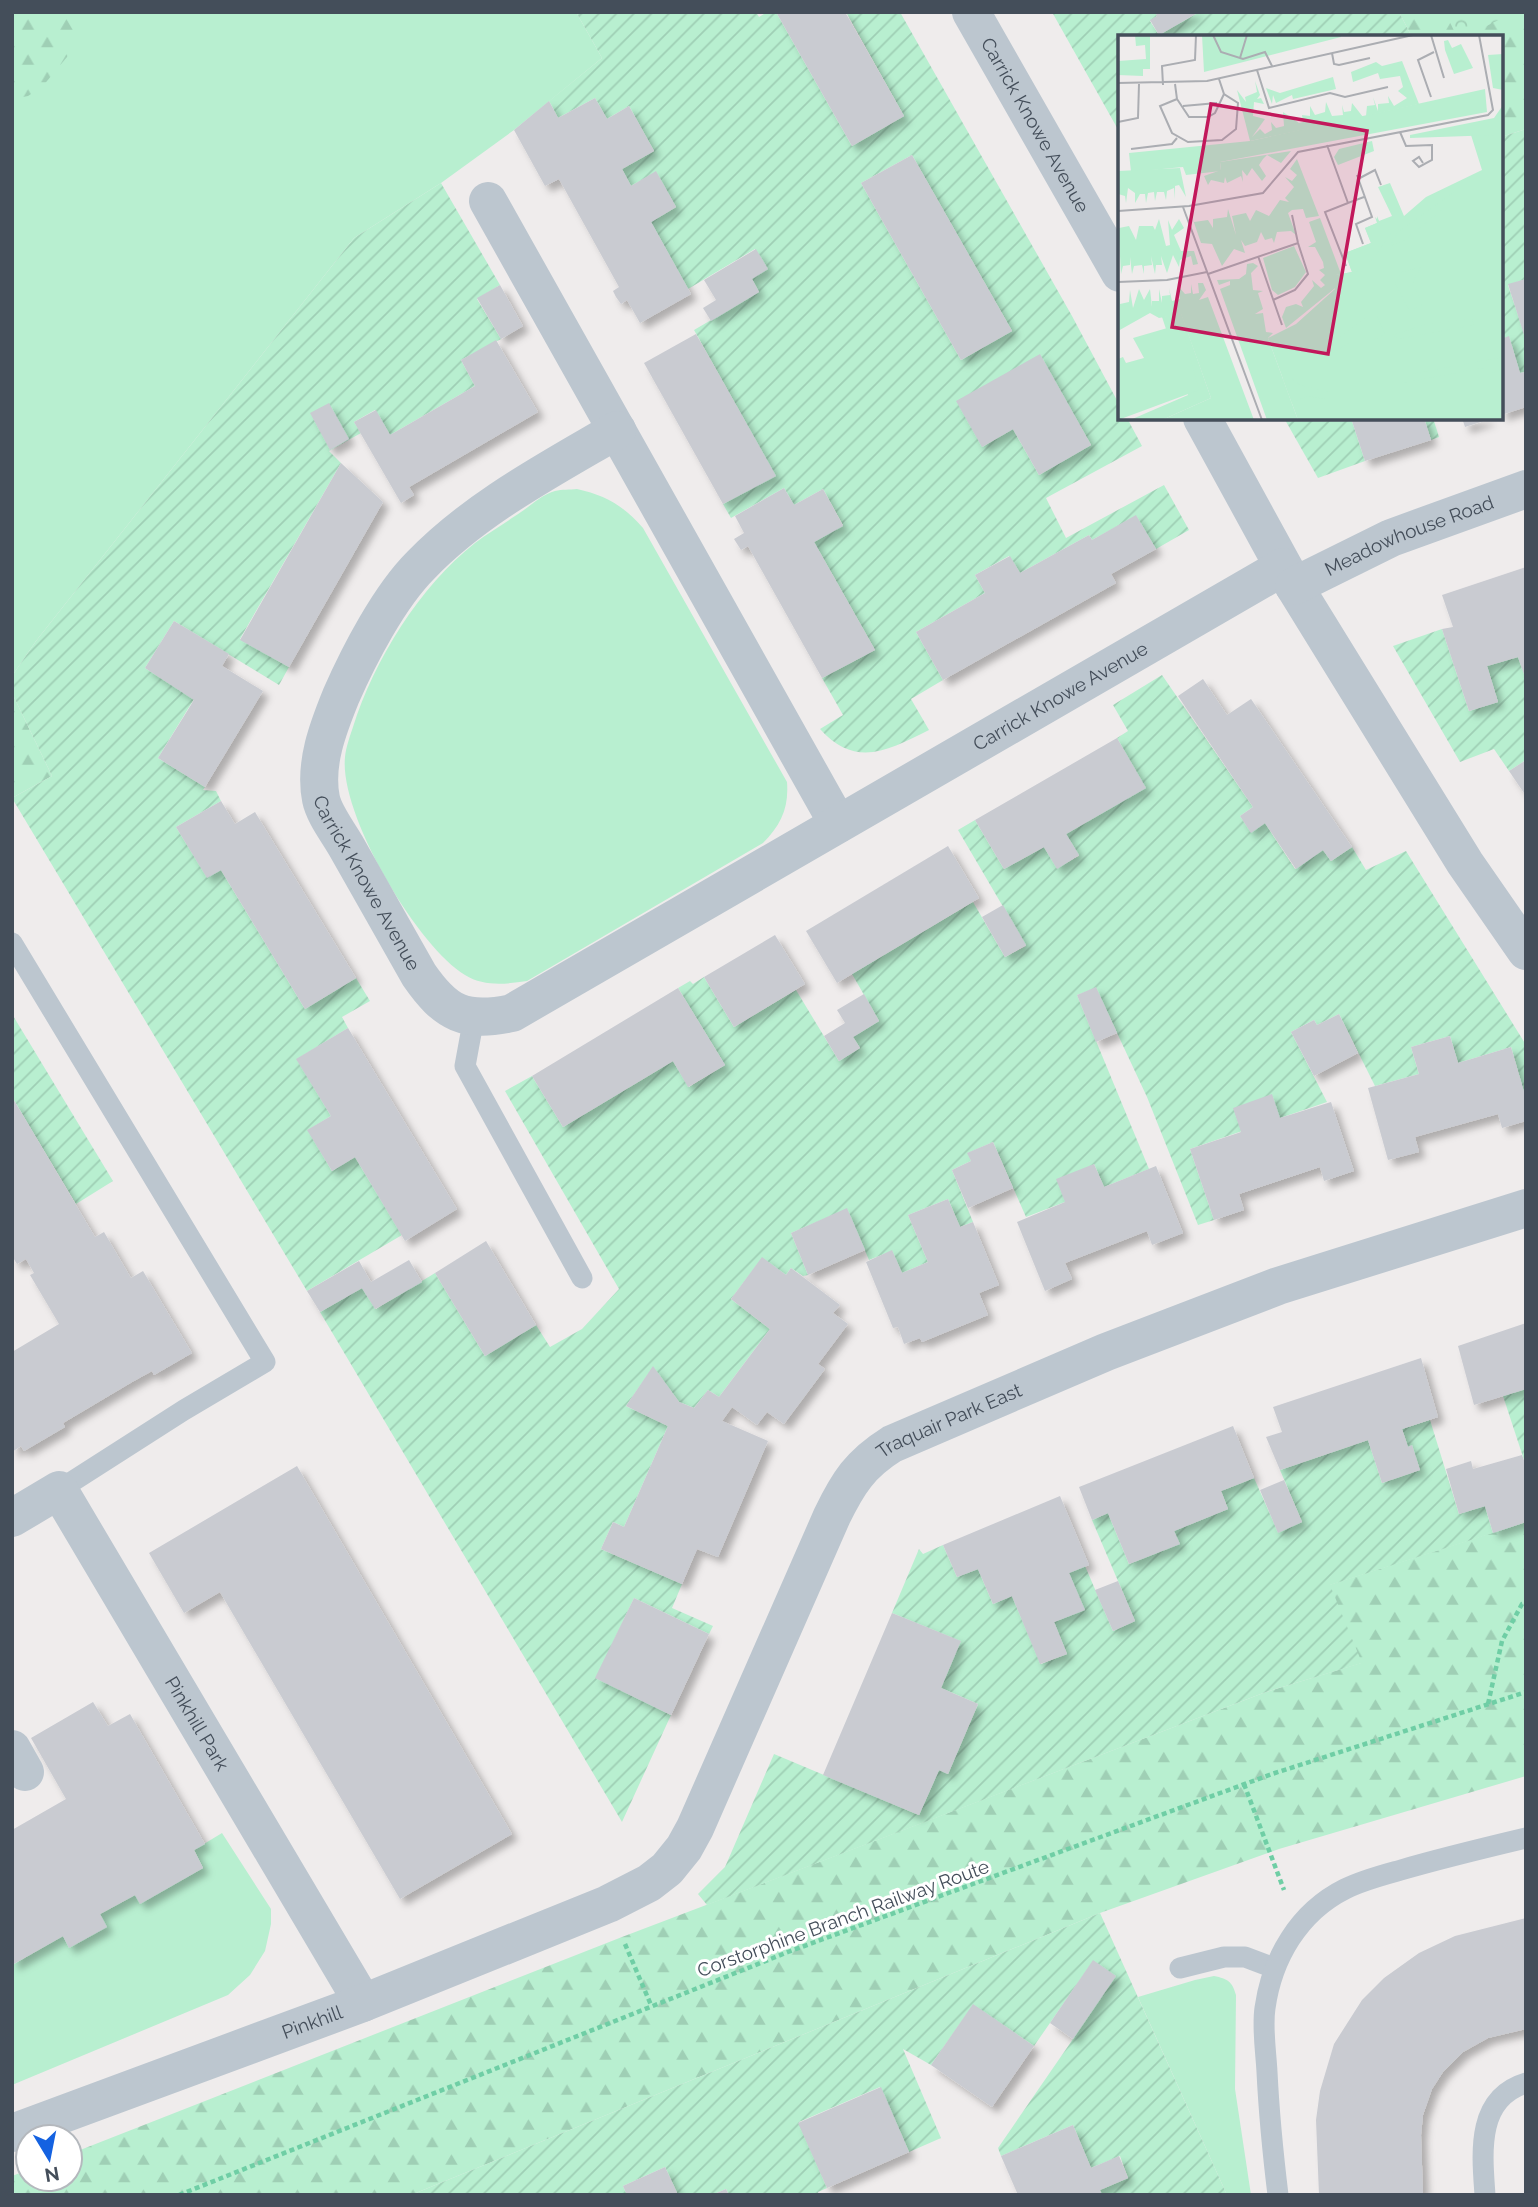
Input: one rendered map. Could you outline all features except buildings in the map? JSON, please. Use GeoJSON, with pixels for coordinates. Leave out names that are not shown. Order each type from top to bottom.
{"type":"FeatureCollection","features":[{"type":"Feature","properties":{"kind":"street","name":"Carrick Knowe Avenue"},"geometry":{"type":"LineString","coordinates":[[971,12],[1118,269]]}},
{"type":"Feature","properties":{"kind":"street"},"geometry":{"type":"LineString","coordinates":[[488,201],[838,824]]}},
{"type":"Feature","properties":{"kind":"street"},"geometry":{"type":"LineString","coordinates":[[1203,420],[1289,576],[1458,851],[1526,951]]}},
{"type":"Feature","properties":{"kind":"street","name":"Carrick Knowe Avenue"},"geometry":{"type":"LineString","coordinates":[[617,430],[499,502],[451,537],[418,567],[386,612],[350,675],[324,742],[320,767],[321,801],[434,997],[452,1010],[474,1017],[489,1018],[512,1013],[838,824],[1289,576]]}},
{"type":"Feature","properties":{"kind":"street","name":"Meadowhouse Road"},"geometry":{"type":"LineString","coordinates":[[1289,576],[1353,555],[1391,538],[1526,489]]}},
{"type":"Feature","properties":{"kind":"street","name":"Traquair Park East"},"geometry":{"type":"LineString","coordinates":[[608,1904],[649,1883],[667,1869],[684,1848],[832,1516],[848,1483],[873,1456],[892,1444],[993,1400],[1201,1315],[1278,1286],[1526,1208]]}},
{"type":"Feature","properties":{"kind":"street"},"geometry":{"type":"LineString","coordinates":[[12,1518],[59,1490]]}},
{"type":"Feature","properties":{"kind":"street","name":"Pinkhill Park"},"geometry":{"type":"LineString","coordinates":[[59,1490],[363,2003]]}},
{"type":"Feature","properties":{"kind":"street","name":"Pinkhill"},"geometry":{"type":"LineString","coordinates":[[12,2133],[363,2003],[608,1904]]}},
{"type":"Feature","properties":{"kind":"lane"},"geometry":{"type":"LineString","coordinates":[[12,943],[265,1362],[59,1490]]}},
{"type":"Feature","properties":{"kind":"lane"},"geometry":{"type":"LineString","coordinates":[[474,1017],[465,1066],[582,1278]]}},
{"type":"Feature","properties":{"kind":"lane"},"geometry":{"type":"LineString","coordinates":[[1278,2195],[1269,2116],[1264,2010],[1274,1968],[1298,1927],[1318,1907],[1345,1889],[1443,1858],[1526,1838]]}},
{"type":"Feature","properties":{"kind":"lane"},"geometry":{"type":"LineString","coordinates":[[1180,1968],[1224,1957],[1245,1957],[1274,1968]]}},
{"type":"Feature","properties":{"kind":"lane"},"geometry":{"type":"LineString","coordinates":[[1485,2195],[1485,2123],[1497,2100],[1515,2086],[1526,2083]]}},
{"type":"Feature","properties":{"kind":"path"},"geometry":{"type":"LineString","coordinates":[[1488,1704],[1502,1642],[1522,1604],[1526,1602]]}},
{"type":"Feature","properties":{"kind":"path","name":"Corstorphine Branch Railway Route"},"geometry":{"type":"LineString","coordinates":[[179,2195],[651,2005],[1244,1784],[1526,1692]]}},
{"type":"Feature","properties":{"kind":"path"},"geometry":{"type":"LineString","coordinates":[[1244,1784],[1298,1927]]}},
{"type":"Feature","properties":{"kind":"path"},"geometry":{"type":"LineString","coordinates":[[608,1904],[651,2005]]}},
{"type":"Feature","properties":{"kind":"green space"},"geometry":{"type":"Polygon","coordinates":[[[12,12],[576,12],[602,58],[514,130],[441,183],[354,238],[36,641],[12,676],[12,12]]]}},
{"type":"Feature","properties":{"kind":"green space"},"geometry":{"type":"Polygon","coordinates":[[[12,12],[73,12],[74,38],[67,57],[42,87],[28,96],[12,99],[12,12]]]}},
{"type":"Feature","properties":{"kind":"green space"},"geometry":{"type":"Polygon","coordinates":[[[576,12],[756,12],[759,17],[767,12],[776,12],[852,146],[904,116],[846,12],[900,12],[1072,316],[1118,402],[1118,420],[1128,420],[1142,446],[1046,498],[1066,538],[1164,485],[1189,530],[1156,549],[1136,516],[1092,540],[1089,535],[1020,573],[1009,556],[975,575],[985,593],[916,632],[943,680],[911,699],[929,730],[900,744],[873,752],[847,749],[833,741],[820,729],[843,715],[822,678],[875,650],[814,542],[843,525],[823,489],[794,505],[784,488],[731,518],[723,504],[775,475],[694,330],[759,292],[752,279],[755,249],[688,289],[651,222],[676,207],[656,172],[631,186],[622,169],[654,151],[629,106],[607,119],[595,98],[558,118],[549,101],[602,58],[576,12]],[[912,155],[861,183],[961,360],[1012,331],[912,155]],[[1040,355],[982,447],[1013,429],[1039,475],[1091,445],[1040,355]]]}},
{"type":"Feature","properties":{"kind":"green space"},"geometry":{"type":"Polygon","coordinates":[[[1052,12],[1155,12],[1157,16],[1150,21],[1159,35],[1118,35],[1118,129],[1052,12]]]}},
{"type":"Feature","properties":{"kind":"green space"},"geometry":{"type":"Polygon","coordinates":[[[1199,12],[1399,12],[1411,35],[1159,35],[1199,12]]]}},
{"type":"Feature","properties":{"kind":"green space"},"geometry":{"type":"Polygon","coordinates":[[[1399,12],[1526,12],[1526,129],[1503,136],[1503,35],[1411,35],[1399,12]]]}},
{"type":"Feature","properties":{"kind":"green space"},"geometry":{"type":"Polygon","coordinates":[[[1445,12],[1515,12],[1468,35],[1456,35],[1445,12]]]}},
{"type":"Feature","properties":{"kind":"green space"},"geometry":{"type":"Polygon","coordinates":[[[1526,129],[1526,279],[1508,285],[1526,339],[1526,372],[1520,373],[1509,337],[1503,338],[1503,136],[1526,129]]]}},
{"type":"Feature","properties":{"kind":"green space"},"geometry":{"type":"Polygon","coordinates":[[[441,183],[500,285],[477,299],[501,339],[461,360],[475,386],[390,435],[375,410],[354,422],[361,433],[329,451],[341,463],[240,639],[289,667],[279,685],[174,621],[145,668],[194,699],[158,758],[205,787],[203,790],[216,791],[221,801],[176,827],[207,877],[221,870],[305,1009],[356,978],[370,1001],[342,1017],[348,1028],[297,1059],[331,1116],[308,1130],[332,1171],[355,1157],[402,1235],[307,1291],[12,798],[52,776],[12,693],[12,676],[36,641],[354,238],[441,183]]]}},
{"type":"Feature","properties":{"kind":"green space"},"geometry":{"type":"Polygon","coordinates":[[[1285,420],[1352,420],[1365,461],[1318,478],[1285,420]]]}},
{"type":"Feature","properties":{"kind":"green space"},"geometry":{"type":"Polygon","coordinates":[[[1425,420],[1434,420],[1439,437],[1431,440],[1425,420]]]}},
{"type":"Feature","properties":{"kind":"green space"},"geometry":{"type":"Polygon","coordinates":[[[577,489],[613,503],[629,513],[643,528],[787,782],[787,800],[779,823],[763,843],[527,981],[488,983],[472,979],[446,960],[404,908],[385,876],[354,811],[346,782],[345,757],[349,738],[373,676],[401,626],[436,580],[475,543],[540,498],[555,491],[577,489]]]}},
{"type":"Feature","properties":{"kind":"green space"},"geometry":{"type":"Polygon","coordinates":[[[1442,629],[1469,711],[1498,702],[1487,666],[1518,657],[1526,678],[1526,760],[1509,771],[1494,749],[1460,762],[1393,646],[1442,629]]]}},
{"type":"Feature","properties":{"kind":"green space"},"geometry":{"type":"Polygon","coordinates":[[[1162,675],[1253,807],[1240,816],[1251,832],[1265,823],[1295,869],[1323,850],[1331,861],[1352,847],[1366,870],[1406,851],[1526,1045],[1526,1099],[1511,1047],[1458,1063],[1450,1036],[1411,1047],[1419,1074],[1375,1086],[1339,1014],[1317,1025],[1314,1020],[1291,1032],[1327,1102],[1190,1149],[1214,1220],[1198,1225],[1147,1097],[1096,988],[1077,995],[1149,1169],[1104,1187],[1094,1164],[1065,1202],[1026,1217],[993,1142],[968,1153],[971,1161],[952,1170],[973,1222],[960,1227],[948,1199],[908,1215],[928,1262],[902,1273],[892,1251],[869,1260],[847,1209],[791,1233],[808,1275],[803,1276],[791,1268],[786,1275],[762,1258],[731,1299],[770,1329],[719,1397],[708,1390],[694,1408],[679,1402],[653,1367],[626,1406],[668,1426],[624,1527],[613,1522],[601,1549],[682,1584],[672,1608],[713,1626],[709,1634],[634,1598],[596,1678],[671,1715],[622,1822],[320,1312],[362,1288],[376,1309],[435,1273],[485,1356],[536,1325],[550,1347],[582,1329],[619,1289],[505,1091],[532,1076],[563,1127],[673,1061],[689,1087],[725,1065],[678,988],[690,981],[693,984],[704,977],[734,1027],[796,990],[839,1061],[860,1048],[853,1037],[879,1021],[852,974],[973,902],[1005,957],[1026,946],[958,830],[975,820],[1004,869],[1044,847],[1057,868],[1079,856],[1066,834],[1145,788],[1117,738],[1128,731],[1113,705],[1162,675]]]}},
{"type":"Feature","properties":{"kind":"green space"},"geometry":{"type":"Polygon","coordinates":[[[12,693],[52,776],[12,798],[12,693]]]}},
{"type":"Feature","properties":{"kind":"green space"},"geometry":{"type":"Polygon","coordinates":[[[12,1014],[113,1181],[76,1204],[12,1097],[12,1014]]]}},
{"type":"Feature","properties":{"kind":"green space"},"geometry":{"type":"Polygon","coordinates":[[[1526,1389],[1526,1466],[1503,1396],[1526,1389]]]}},
{"type":"Feature","properties":{"kind":"green space"},"geometry":{"type":"Polygon","coordinates":[[[1430,1420],[1459,1514],[1485,1506],[1493,1533],[1330,1585],[1362,1663],[1266,1692],[707,1905],[698,1894],[725,1867],[774,1754],[919,1815],[939,1770],[948,1774],[978,1704],[941,1688],[960,1641],[892,1613],[919,1549],[923,1554],[943,1545],[957,1577],[978,1569],[993,1604],[1012,1596],[1041,1664],[1067,1654],[1054,1622],[1084,1610],[1069,1573],[1085,1566],[1113,1631],[1135,1621],[1092,1520],[1108,1513],[1129,1564],[1179,1544],[1174,1531],[1228,1509],[1221,1491],[1254,1478],[1278,1532],[1302,1522],[1280,1470],[1368,1440],[1382,1483],[1420,1470],[1412,1446],[1408,1447],[1402,1429],[1430,1420]]]}},
{"type":"Feature","properties":{"kind":"green space"},"geometry":{"type":"Polygon","coordinates":[[[1526,1522],[1526,1776],[1279,1849],[1100,1913],[411,2195],[12,2195],[14,2175],[14,2193],[84,2193],[84,2148],[622,1937],[1266,1692],[1361,1663],[1329,1585],[1526,1522]]]}},
{"type":"Feature","properties":{"kind":"green space"},"geometry":{"type":"Polygon","coordinates":[[[222,1833],[271,1909],[271,1924],[265,1951],[250,1975],[228,1995],[12,2085],[12,1965],[63,1936],[69,1947],[100,1914],[135,1895],[141,1903],[203,1868],[194,1850],[222,1833]]]}},
{"type":"Feature","properties":{"kind":"green space"},"geometry":{"type":"Polygon","coordinates":[[[1100,1913],[1227,2195],[1102,2195],[1100,2190],[1128,2178],[1120,2156],[1091,2168],[1073,2125],[1001,2156],[998,2148],[1073,2039],[1093,1961],[1034,2046],[973,2005],[931,2065],[903,2049],[941,2138],[909,2152],[880,2087],[799,2122],[827,2188],[818,2192],[819,2195],[729,2195],[726,2189],[712,2195],[678,2195],[665,2167],[623,2186],[627,2195],[411,2195],[1100,1913]]]}},
{"type":"Feature","properties":{"kind":"green space"},"geometry":{"type":"Polygon","coordinates":[[[1214,1976],[1229,1981],[1236,1995],[1235,2089],[1251,2195],[1227,2195],[1138,1997],[1214,1976]]]}}]}
